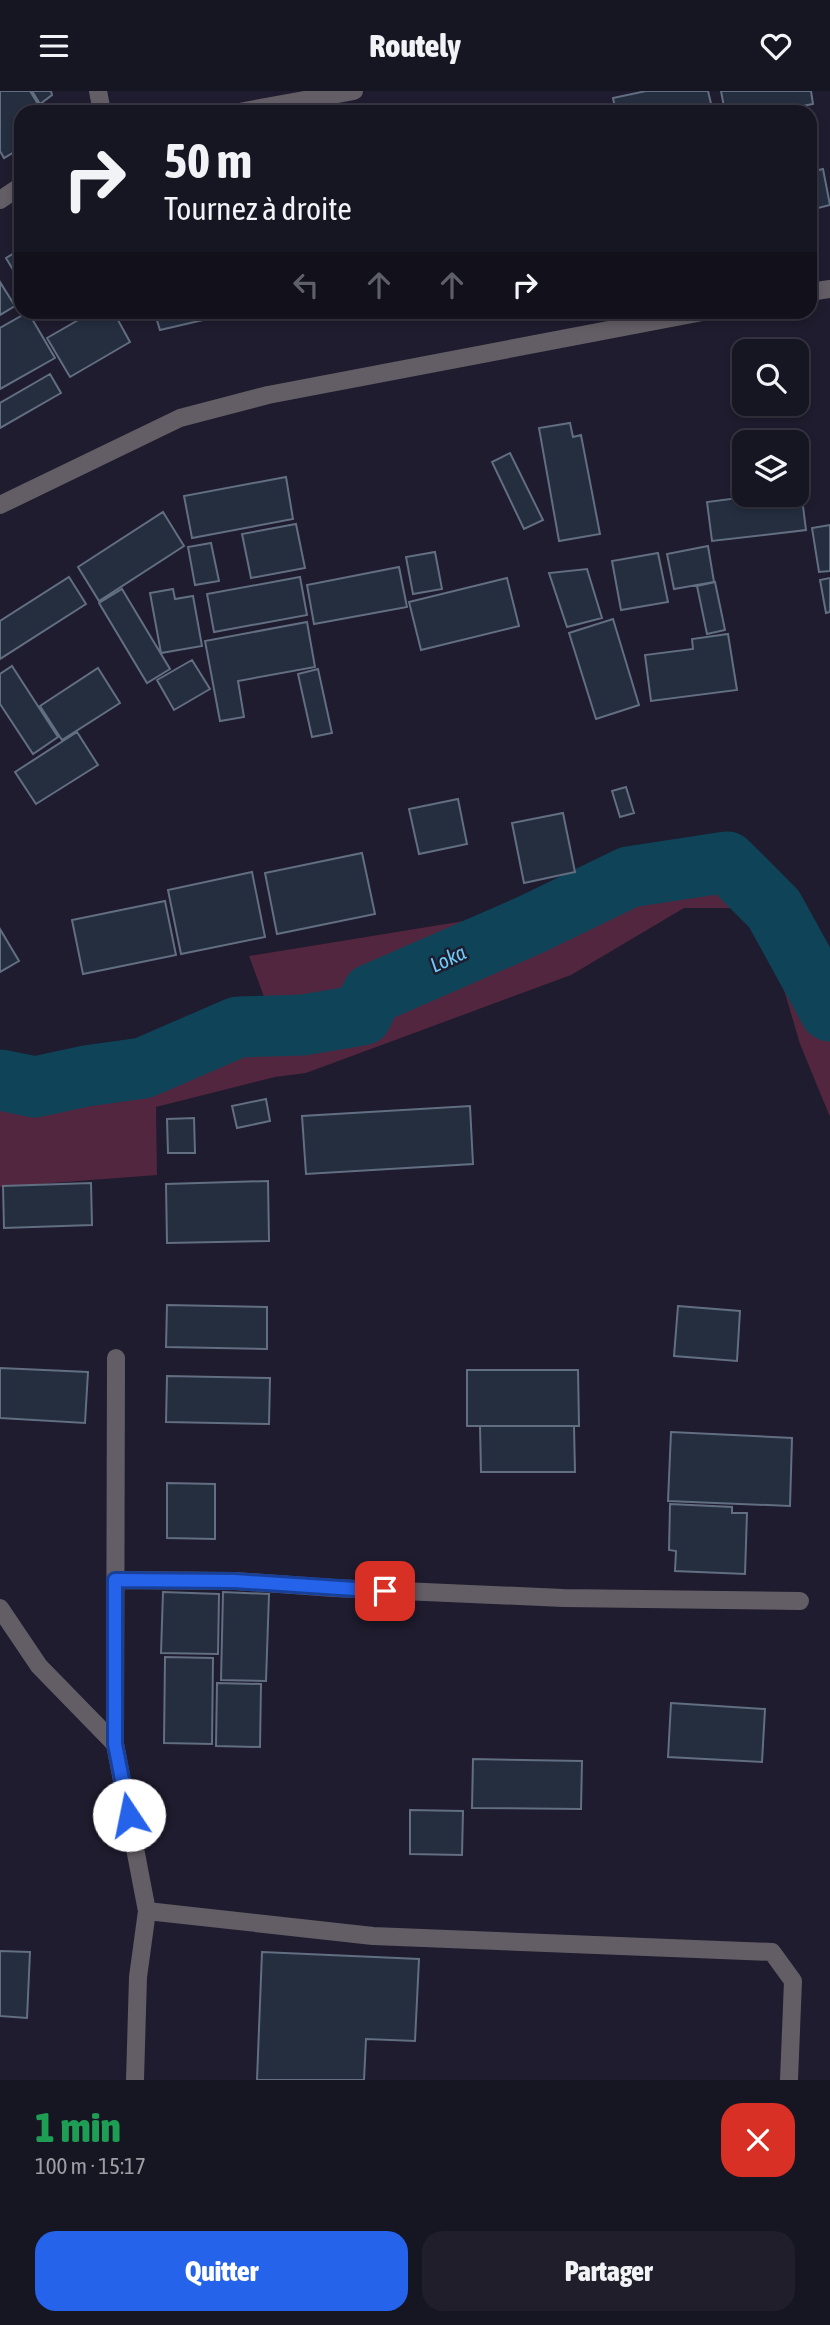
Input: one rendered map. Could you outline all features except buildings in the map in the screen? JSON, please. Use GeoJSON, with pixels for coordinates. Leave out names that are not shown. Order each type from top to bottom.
{"type":"FeatureCollection","features":[{"type":"Feature","properties":{"kind":"street"},"geometry":{"type":"LineString","coordinates":[[277,105],[354,91]]}},
{"type":"Feature","properties":{"kind":"street"},"geometry":{"type":"LineString","coordinates":[[0,505],[180,418],[268,395],[666,319]]}},
{"type":"Feature","properties":{"kind":"street"},"geometry":{"type":"LineString","coordinates":[[116,1358],[115,1744],[147,1911],[138,1977],[135,2080]]}},
{"type":"Feature","properties":{"kind":"street"},"geometry":{"type":"LineString","coordinates":[[115,1580],[234,1581],[563,1598],[800,1601]]}},
{"type":"Feature","properties":{"kind":"street"},"geometry":{"type":"LineString","coordinates":[[0,1608],[39,1666],[115,1744]]}},
{"type":"Feature","properties":{"kind":"street"},"geometry":{"type":"LineString","coordinates":[[147,1911],[373,1936],[772,1952],[793,1981],[789,2080]]}},
{"type":"Feature","properties":{"kind":"shaded area"},"geometry":{"type":"Polygon","coordinates":[[[719,841],[773,892],[830,984],[830,1117],[800,1044],[767,932],[740,908],[684,908],[571,975],[306,1073],[275,1077],[156,1107],[157,1175],[0,1187],[0,1061],[131,1062],[267,1005],[249,956],[464,921],[591,891],[655,859],[719,841]]]}},
{"type":"Feature","properties":{"kind":"waterway","name":"Loka"},"geometry":{"type":"LineString","coordinates":[[0,1080],[35,1087],[143,1068],[238,1027],[303,1025],[362,1015],[372,994],[530,925],[629,877],[727,862],[774,909],[830,1011]]}},
{"type":"Feature","properties":{"kind":"route"},"geometry":{"type":"LineString","coordinates":[[129,1815],[115,1744],[115,1580],[234,1581],[385,1591]]}}]}
